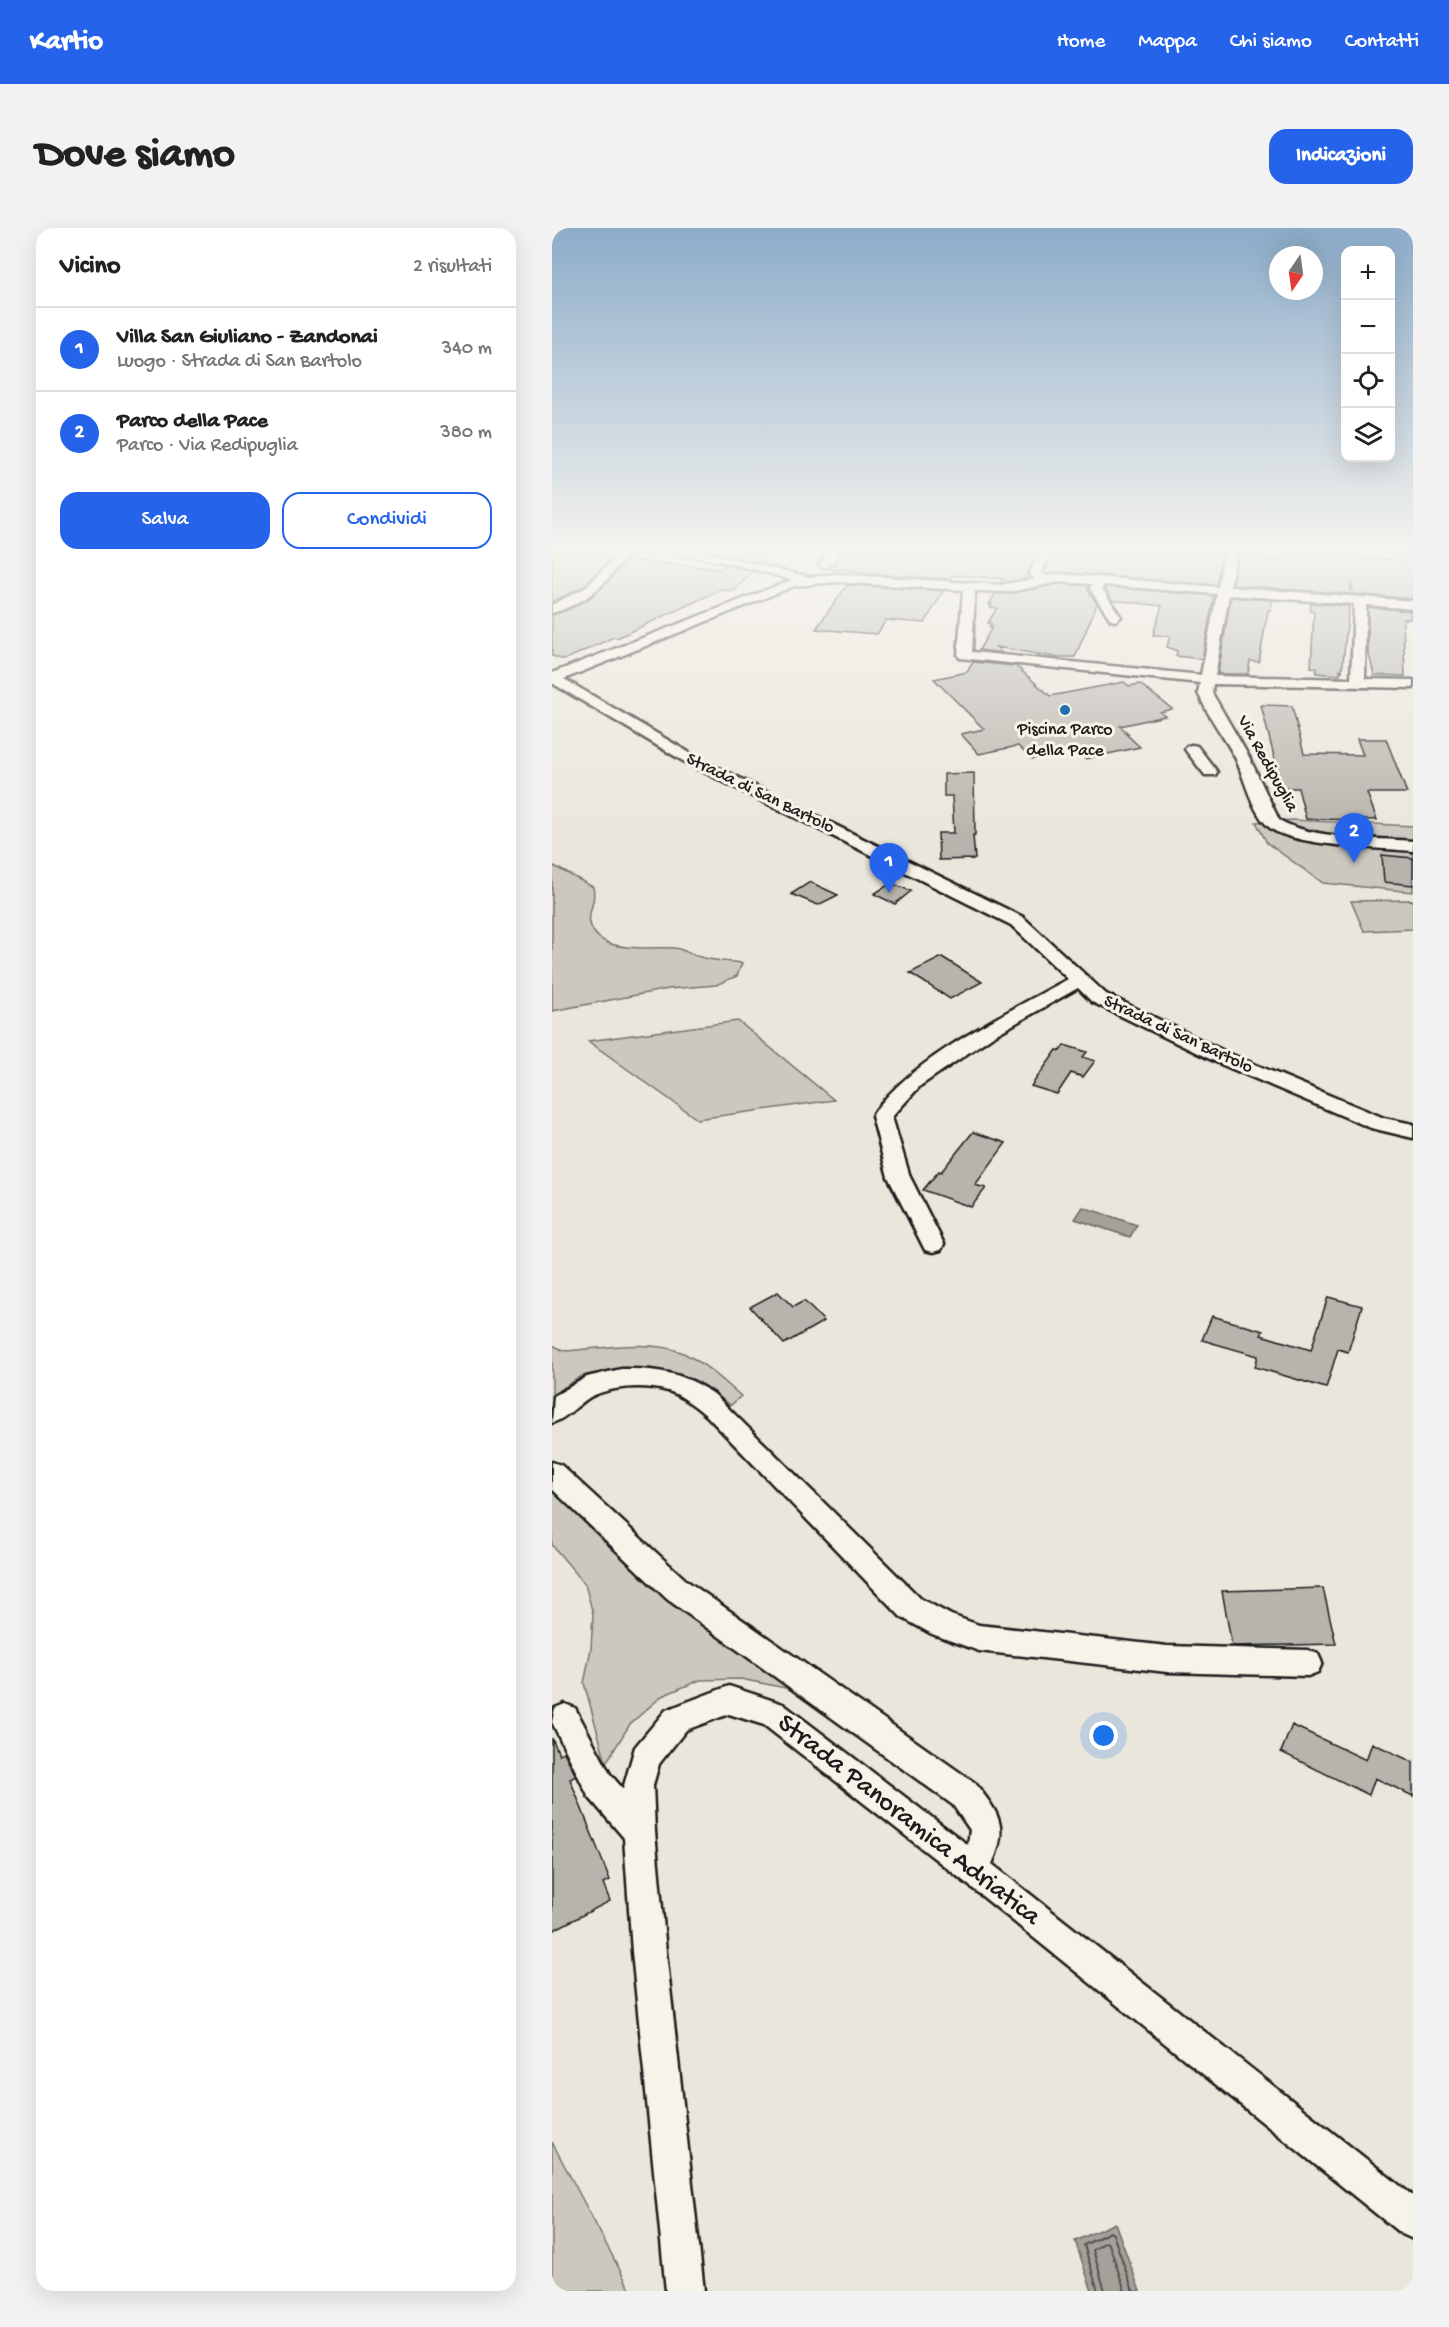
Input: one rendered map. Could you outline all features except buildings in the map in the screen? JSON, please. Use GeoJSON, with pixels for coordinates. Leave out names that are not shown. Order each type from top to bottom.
{"type":"FeatureCollection","features":[{"type":"Feature","properties":{"kind":"street"},"geometry":{"type":"LineString","coordinates":[[553,678],[637,644]]}},
{"type":"Feature","properties":{"kind":"street"},"geometry":{"type":"LineString","coordinates":[[966,644],[965,655],[1206,680],[1413,684]]}},
{"type":"Feature","properties":{"kind":"street","name":"Via Redipuglia"},"geometry":{"type":"LineString","coordinates":[[1212,644],[1205,693],[1208,702],[1234,741],[1273,823],[1282,830],[1308,835],[1413,846]]}},
{"type":"Feature","properties":{"kind":"street"},"geometry":{"type":"LineString","coordinates":[[1358,683],[1359,644]]}},
{"type":"Feature","properties":{"kind":"street","name":"Strada di San Bartolo"},"geometry":{"type":"LineString","coordinates":[[553,678],[695,762],[1017,921],[1099,998],[1223,1058],[1378,1124],[1413,1131]]}},
{"type":"Feature","properties":{"kind":"street"},"geometry":{"type":"LineString","coordinates":[[1192,748],[1210,772]]}},
{"type":"Feature","properties":{"kind":"street"},"geometry":{"type":"LineString","coordinates":[[933,1244],[899,1177],[882,1116],[913,1082],[940,1063],[986,1032],[1080,980]]}},
{"type":"Feature","properties":{"kind":"street"},"geometry":{"type":"LineString","coordinates":[[552,1413],[566,1398],[595,1382],[629,1377],[671,1382],[697,1394],[716,1409],[911,1608],[942,1625],[979,1638],[1167,1659],[1308,1663]]}},
{"type":"Feature","properties":{"kind":"street"},"geometry":{"type":"LineString","coordinates":[[552,1473],[677,1590],[964,1794],[985,1822],[987,1844],[972,1868]]}},
{"type":"Feature","properties":{"kind":"street","name":"Strada Panoramica Adriatica"},"geometry":{"type":"LineString","coordinates":[[686,2291],[649,1952],[639,1832],[638,1785],[646,1757],[676,1720],[729,1700],[773,1714],[972,1868],[1413,2220]]}},
{"type":"Feature","properties":{"kind":"street"},"geometry":{"type":"LineString","coordinates":[[565,1718],[599,1785],[639,1832]]}},
{"type":"Feature","properties":{"kind":"shaded area"},"geometry":{"type":"Polygon","coordinates":[[[1292,820],[1413,826],[1413,892],[1323,883],[1267,843],[1256,822],[1292,820]]]}},
{"type":"Feature","properties":{"kind":"shaded area"},"geometry":{"type":"Polygon","coordinates":[[[552,865],[593,887],[594,898],[590,923],[595,933],[603,941],[626,947],[674,948],[705,958],[742,963],[737,976],[716,985],[668,989],[552,1011],[552,865]]]}},
{"type":"Feature","properties":{"kind":"shaded area"},"geometry":{"type":"Polygon","coordinates":[[[1413,900],[1413,929],[1364,931],[1351,901],[1413,900]]]}},
{"type":"Feature","properties":{"kind":"shaded area"},"geometry":{"type":"Polygon","coordinates":[[[738,1021],[834,1100],[697,1119],[588,1041],[738,1021]]]}},
{"type":"Feature","properties":{"kind":"shaded area"},"geometry":{"type":"Polygon","coordinates":[[[552,1345],[565,1351],[639,1345],[668,1348],[697,1361],[741,1396],[731,1405],[694,1380],[649,1368],[613,1370],[582,1376],[552,1395],[552,1345]]]}},
{"type":"Feature","properties":{"kind":"shaded area"},"geometry":{"type":"Polygon","coordinates":[[[552,1486],[697,1617],[790,1689],[741,1679],[700,1680],[662,1696],[630,1724],[606,1763],[584,1683],[591,1649],[593,1614],[585,1584],[552,1545],[552,1486]]]}},
{"type":"Feature","properties":{"kind":"shaded area"},"geometry":{"type":"Polygon","coordinates":[[[552,2142],[631,2291],[552,2291],[552,2142]]]}},
{"type":"Feature","properties":{"kind":"water"},"geometry":{"type":"Polygon","coordinates":[[[1083,1207],[1137,1225],[1130,1237],[1075,1219],[1083,1207]]]}},
{"type":"Feature","properties":{"kind":"water"},"geometry":{"type":"Polygon","coordinates":[[[1115,2223],[1140,2291],[1092,2291],[1075,2241],[1115,2223]]]}},
{"type":"Feature","properties":{"kind":"place","name":"Piscina Parco della Pace"},"geometry":{"type":"Point","coordinates":[1065,710]}},
{"type":"Feature","properties":{"kind":"place","name":"Parco della Pace"},"geometry":{"type":"Point","coordinates":[1354,863]}},
{"type":"Feature","properties":{"kind":"place","name":"Villa San Giuliano - Zandonai"},"geometry":{"type":"Point","coordinates":[889,893]}}]}
